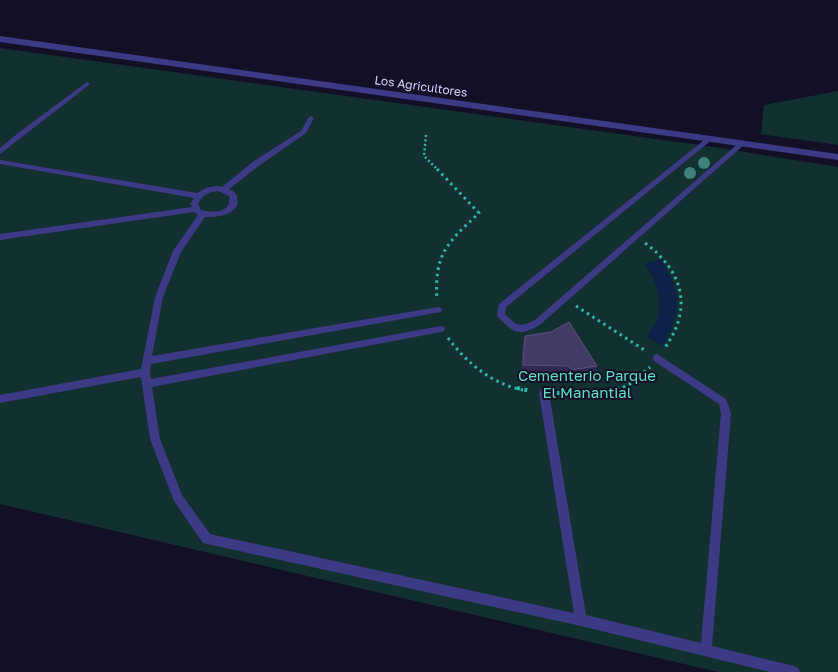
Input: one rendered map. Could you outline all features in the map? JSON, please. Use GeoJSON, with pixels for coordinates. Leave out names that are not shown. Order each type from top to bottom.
{"type":"FeatureCollection","features":[{"type":"Feature","properties":{"kind":"street","name":"Los Agricultores"},"geometry":{"type":"LineString","coordinates":[[0,39],[838,157]]}},
{"type":"Feature","properties":{"kind":"lane"},"geometry":{"type":"LineString","coordinates":[[0,152],[87,84]]}},
{"type":"Feature","properties":{"kind":"lane"},"geometry":{"type":"LineString","coordinates":[[224,189],[257,163],[304,132],[311,118]]}},
{"type":"Feature","properties":{"kind":"lane"},"geometry":{"type":"LineString","coordinates":[[710,139],[502,306],[501,315],[513,327],[526,329],[538,322],[742,144]]}},
{"type":"Feature","properties":{"kind":"lane"},"geometry":{"type":"LineString","coordinates":[[0,162],[198,196]]}},
{"type":"Feature","properties":{"kind":"lane"},"geometry":{"type":"LineString","coordinates":[[0,237],[199,212],[222,214],[232,207],[235,199],[233,195],[224,189],[211,189],[198,196],[194,204],[199,212]]}},
{"type":"Feature","properties":{"kind":"lane"},"geometry":{"type":"LineString","coordinates":[[199,212],[178,251],[159,297],[146,366],[155,439],[178,498],[207,539],[581,620],[794,672]]}},
{"type":"Feature","properties":{"kind":"lane"},"geometry":{"type":"LineString","coordinates":[[0,399],[146,366],[438,310]]}},
{"type":"Feature","properties":{"kind":"lane"},"geometry":{"type":"LineString","coordinates":[[147,384],[441,329]]}},
{"type":"Feature","properties":{"kind":"lane"},"geometry":{"type":"LineString","coordinates":[[657,358],[722,402],[726,413],[706,650]]}},
{"type":"Feature","properties":{"kind":"lane"},"geometry":{"type":"LineString","coordinates":[[544,393],[581,620]]}},
{"type":"Feature","properties":{"kind":"path"},"geometry":{"type":"LineString","coordinates":[[565,299],[657,358],[678,326],[682,306],[681,292],[674,273],[659,252],[636,237]]}},
{"type":"Feature","properties":{"kind":"green space","name":"Cementerio Parque El Manantial"},"geometry":{"type":"Polygon","coordinates":[[[0,48],[714,147],[838,167],[838,672],[718,672],[0,504],[0,48]]]}},
{"type":"Feature","properties":{"kind":"green space"},"geometry":{"type":"Polygon","coordinates":[[[838,91],[838,145],[761,134],[764,105],[838,91]]]}},
{"type":"Feature","properties":{"kind":"water"},"geometry":{"type":"Polygon","coordinates":[[[661,259],[673,282],[677,302],[674,322],[663,346],[646,337],[656,322],[660,305],[658,290],[645,264],[661,259]]]}},
{"type":"Feature","properties":{"kind":"building"},"geometry":{"type":"Polygon","coordinates":[[[569,322],[597,366],[570,370],[569,366],[523,365],[525,336],[551,332],[569,322]]]}}]}
